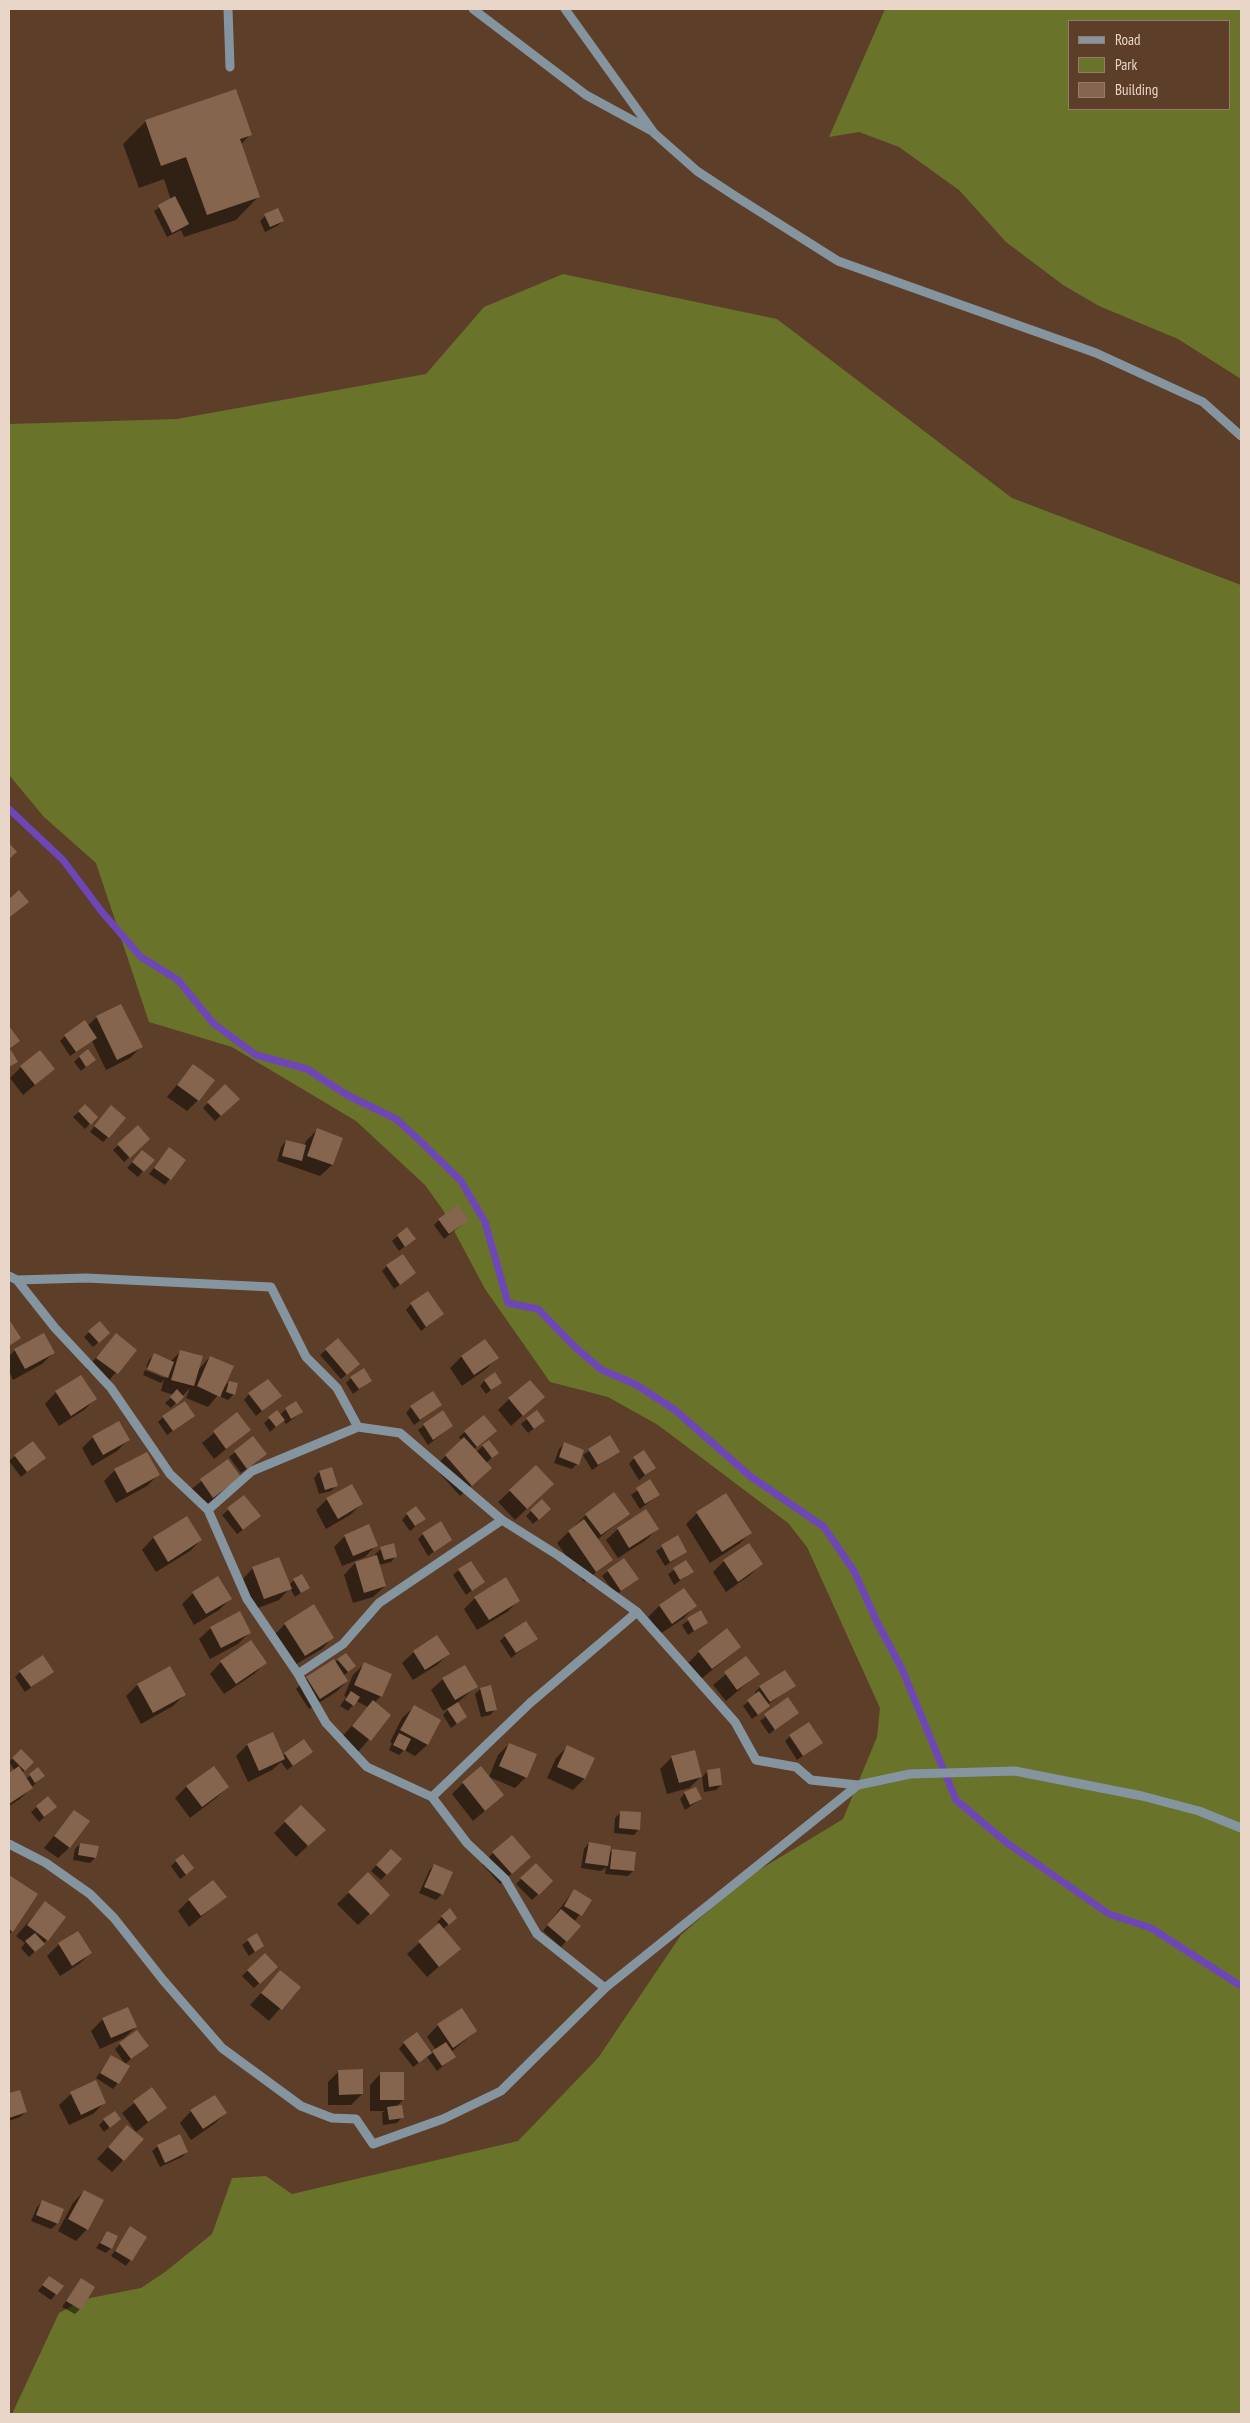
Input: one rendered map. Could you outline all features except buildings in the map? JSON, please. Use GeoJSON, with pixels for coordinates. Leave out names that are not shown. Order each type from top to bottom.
{"type":"FeatureCollection","features":[{"type":"Feature","properties":{"kind":"street"},"geometry":{"type":"LineString","coordinates":[[228,9],[230,67]]}},
{"type":"Feature","properties":{"kind":"street"},"geometry":{"type":"LineString","coordinates":[[473,9],[586,95],[654,133],[697,171],[838,261],[1096,353],[1203,402],[1241,436]]}},
{"type":"Feature","properties":{"kind":"street"},"geometry":{"type":"LineString","coordinates":[[565,9],[654,133]]}},
{"type":"Feature","properties":{"kind":"street"},"geometry":{"type":"LineString","coordinates":[[13,1278],[86,1278],[271,1287],[306,1357],[337,1388],[358,1427]]}},
{"type":"Feature","properties":{"kind":"street"},"geometry":{"type":"LineString","coordinates":[[13,1278],[55,1328],[111,1388],[170,1474],[208,1510],[248,1599],[298,1674],[326,1723],[367,1767],[432,1797],[468,1843],[505,1879],[537,1934],[605,1988]]}},
{"type":"Feature","properties":{"kind":"street"},"geometry":{"type":"LineString","coordinates":[[208,1510],[252,1471],[358,1427],[400,1433],[502,1520],[559,1556],[636,1612],[735,1722],[756,1760],[796,1767],[811,1780],[858,1785],[910,1774],[1015,1771],[1142,1796],[1199,1811],[1241,1828]]}},
{"type":"Feature","properties":{"kind":"street"},"geometry":{"type":"LineString","coordinates":[[298,1674],[343,1644],[379,1604],[502,1520]]}},
{"type":"Feature","properties":{"kind":"street"},"geometry":{"type":"LineString","coordinates":[[432,1797],[530,1703],[636,1612]]}},
{"type":"Feature","properties":{"kind":"street"},"geometry":{"type":"LineString","coordinates":[[9,1844],[46,1863],[90,1894],[114,1918],[163,1980],[222,2048],[301,2106],[332,2118],[356,2119],[373,2144],[443,2119],[501,2090],[605,1988],[858,1785]]}},
{"type":"Feature","properties":{"kind":"green space"},"geometry":{"type":"Polygon","coordinates":[[[885,9],[1241,9],[1241,379],[1178,339],[1099,306],[1063,285],[1006,242],[959,190],[899,147],[859,132],[829,137],[885,9]]]}},
{"type":"Feature","properties":{"kind":"green space"},"geometry":{"type":"Polygon","coordinates":[[[563,274],[777,319],[1012,498],[1241,585],[1241,2414],[12,2414],[59,2313],[85,2299],[141,2288],[165,2272],[212,2234],[232,2178],[266,2176],[292,2194],[518,2141],[598,2058],[681,1935],[746,1878],[843,1819],[877,1737],[880,1708],[807,1547],[788,1523],[658,1425],[608,1397],[550,1382],[485,1289],[443,1210],[425,1185],[356,1121],[232,1047],[149,1022],[96,863],[44,817],[9,775],[9,424],[177,419],[426,374],[484,307],[563,274]]]}},
{"type":"Feature","properties":{"kind":"waterway"},"geometry":{"type":"LineString","coordinates":[[9,809],[63,860],[102,912],[141,957],[178,980],[213,1023],[256,1055],[307,1069],[347,1095],[396,1119],[461,1181],[485,1222],[508,1303],[538,1309],[576,1348],[602,1370],[635,1384],[675,1410],[750,1476],[824,1527],[854,1571],[877,1622],[902,1669],[956,1800],[1007,1843],[1109,1914],[1151,1928],[1241,1986]]}}]}
